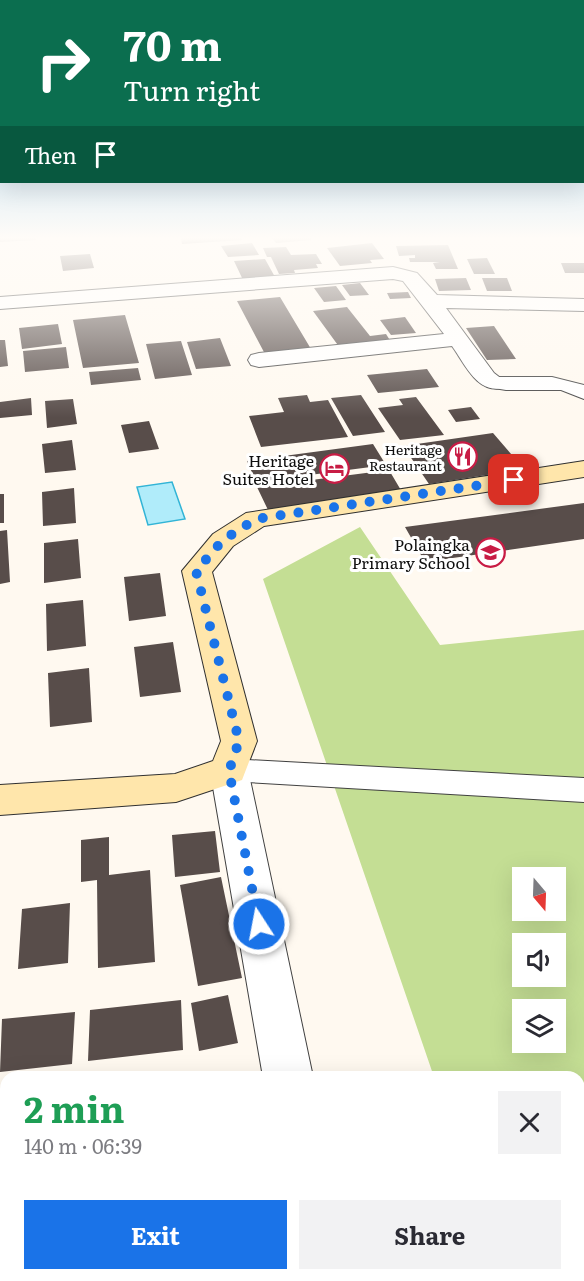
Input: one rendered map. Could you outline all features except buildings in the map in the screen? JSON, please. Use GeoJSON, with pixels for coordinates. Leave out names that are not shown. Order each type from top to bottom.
{"type":"FeatureCollection","features":[{"type":"Feature","properties":{"kind":"street"},"geometry":{"type":"LineString","coordinates":[[0,303],[65,298]]}},
{"type":"Feature","properties":{"kind":"street"},"geometry":{"type":"LineString","coordinates":[[428,298],[486,378],[495,383]]}},
{"type":"Feature","properties":{"kind":"street"},"geometry":{"type":"LineString","coordinates":[[431,302],[584,305]]}},
{"type":"Feature","properties":{"kind":"street"},"geometry":{"type":"LineString","coordinates":[[259,360],[458,339]]}},
{"type":"Feature","properties":{"kind":"street"},"geometry":{"type":"LineString","coordinates":[[287,1071],[229,771],[239,741],[196,571],[223,540],[256,519],[584,470]]}},
{"type":"Feature","properties":{"kind":"street"},"geometry":{"type":"LineString","coordinates":[[0,800],[176,788],[229,771]]}},
{"type":"Feature","properties":{"kind":"lane"},"geometry":{"type":"LineString","coordinates":[[495,383],[506,385],[560,382],[584,393]]}},
{"type":"Feature","properties":{"kind":"lane"},"geometry":{"type":"LineString","coordinates":[[229,771],[584,790]]}},
{"type":"Feature","properties":{"kind":"green space"},"geometry":{"type":"Polygon","coordinates":[[[360,527],[440,645],[584,630],[584,1071],[432,1071],[263,579],[360,527]]]}},
{"type":"Feature","properties":{"kind":"water"},"geometry":{"type":"Polygon","coordinates":[[[172,482],[185,519],[148,525],[137,487],[172,482]]]}},
{"type":"Feature","properties":{"kind":"place","name":"Heritage Restaurant"},"geometry":{"type":"Point","coordinates":[463,457]}},
{"type":"Feature","properties":{"kind":"place","name":"Heritage Suites Hotel"},"geometry":{"type":"Point","coordinates":[335,469]}},
{"type":"Feature","properties":{"kind":"place","name":"Polaingka Primary School"},"geometry":{"type":"Point","coordinates":[491,553]}},
{"type":"Feature","properties":{"kind":"route"},"geometry":{"type":"LineString","coordinates":[[259,924],[229,771],[239,741],[196,571],[223,540],[256,519],[514,480]]}}]}
